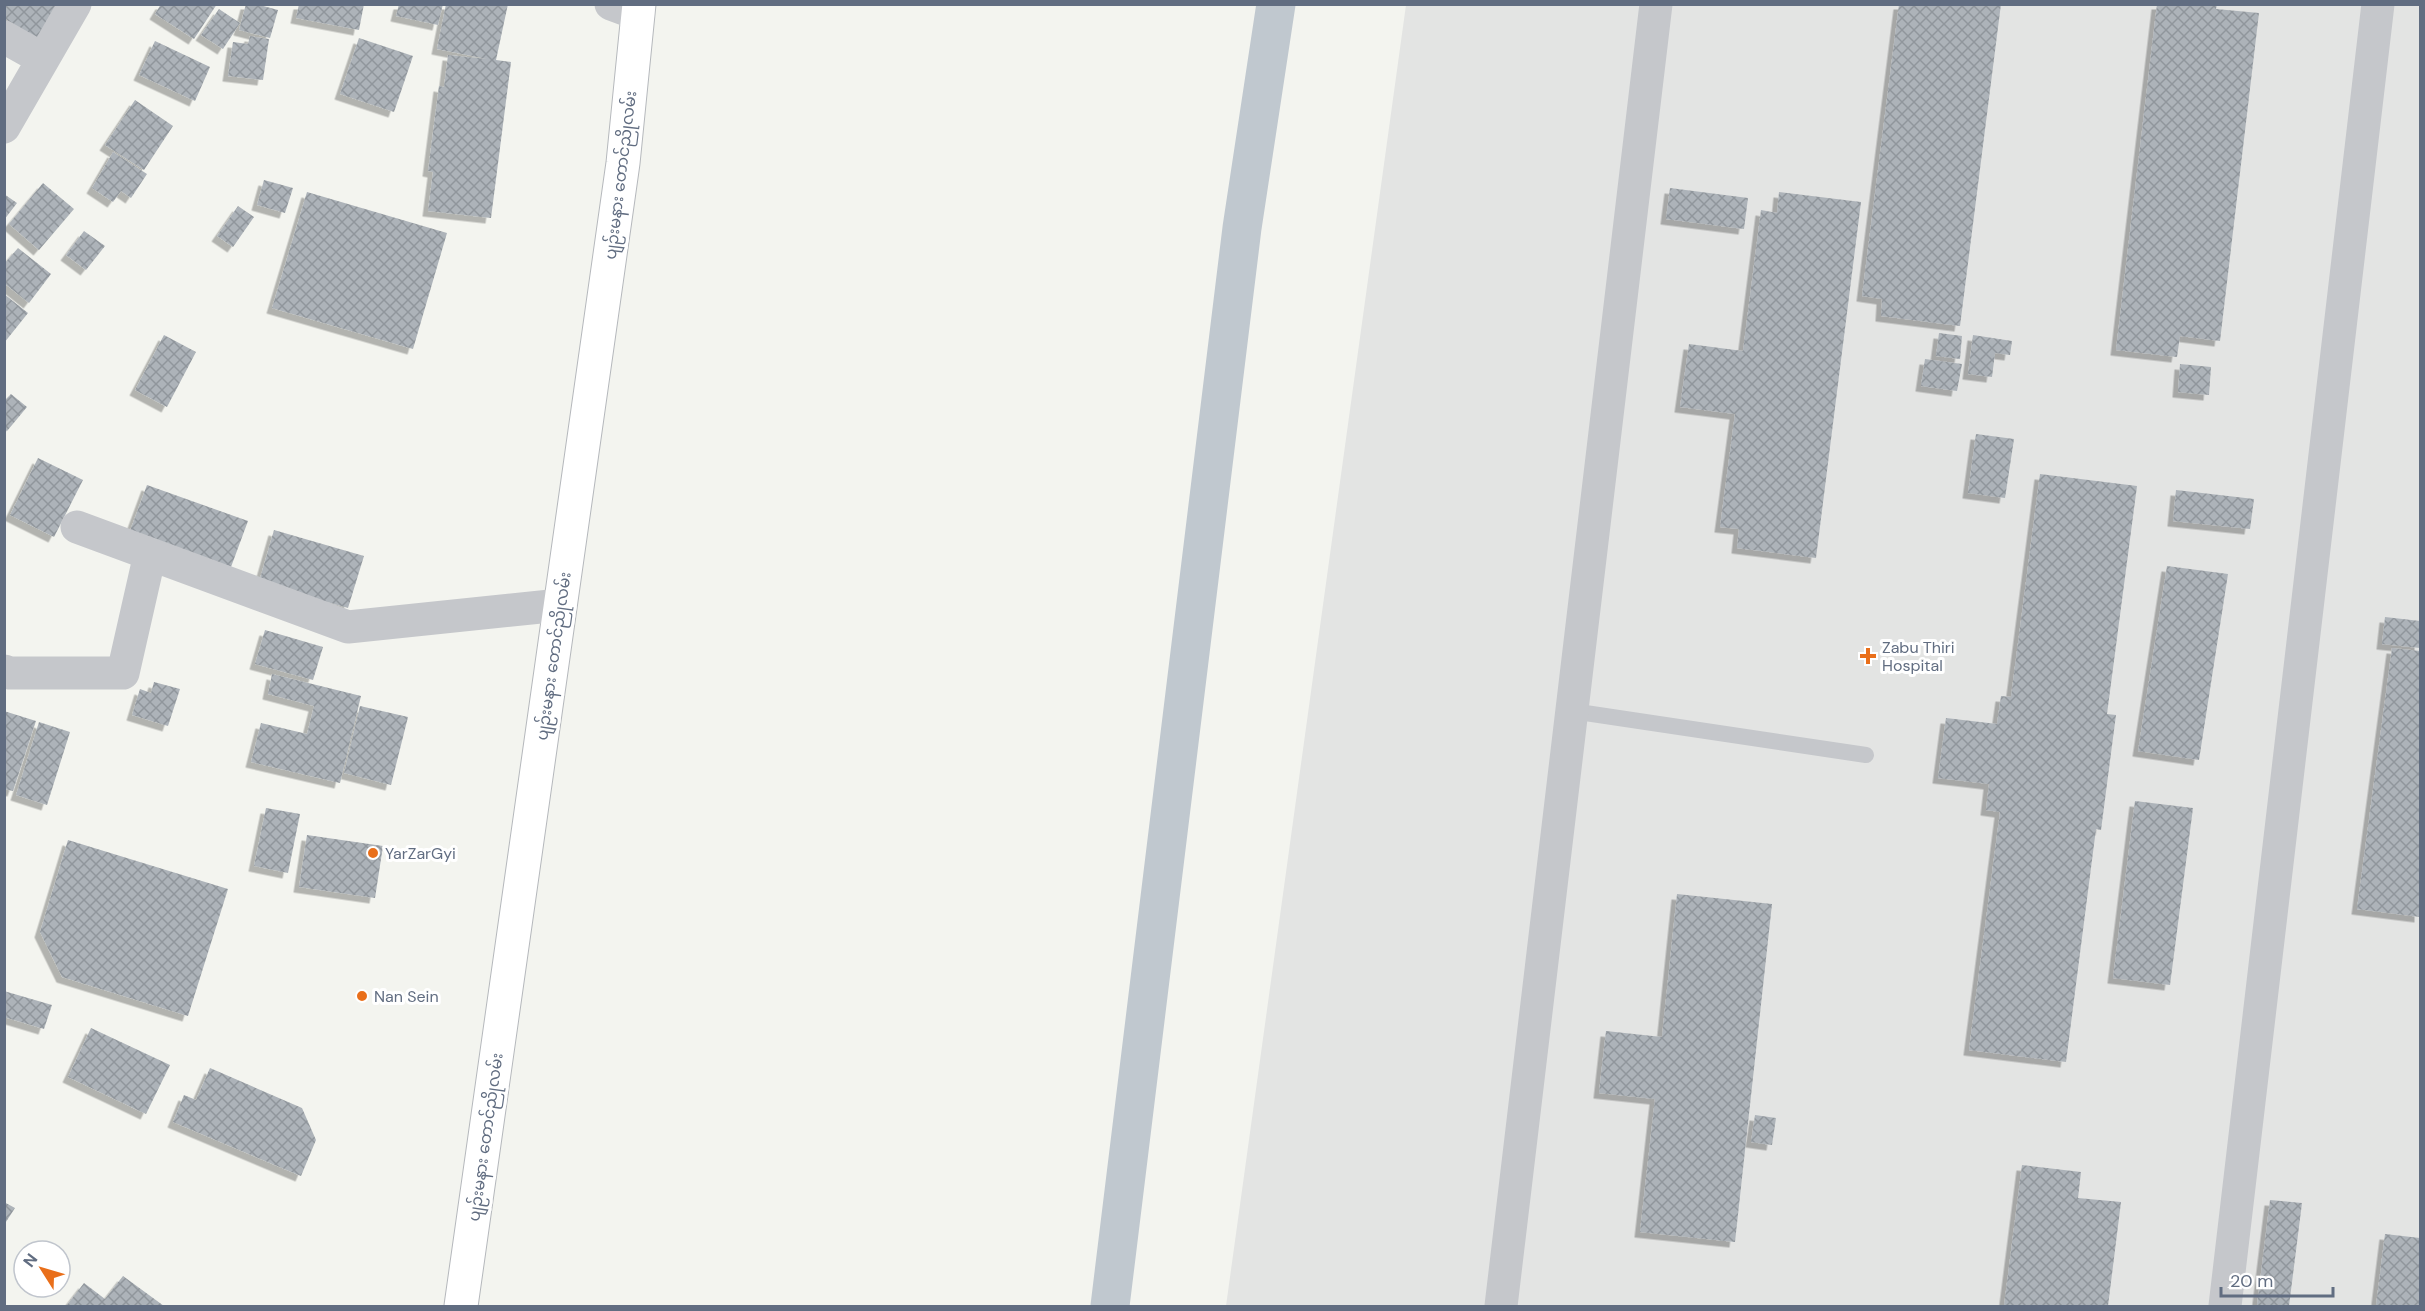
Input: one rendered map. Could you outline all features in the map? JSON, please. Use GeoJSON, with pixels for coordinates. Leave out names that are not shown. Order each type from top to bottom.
{"type":"FeatureCollection","features":[{"type":"Feature","properties":{"kind":"main road","name":"ပျဉ်းမနား တောင်ညိုလမ်း"},"geometry":{"type":"LineString","coordinates":[[461,1306],[623,163],[630,8]]}},
{"type":"Feature","properties":{"kind":"street"},"geometry":{"type":"LineString","coordinates":[[4,127],[75,4]]}},
{"type":"Feature","properties":{"kind":"street"},"geometry":{"type":"LineString","coordinates":[[1501,1306],[1656,4]]}},
{"type":"Feature","properties":{"kind":"street"},"geometry":{"type":"LineString","coordinates":[[2225,1306],[2378,4]]}},
{"type":"Feature","properties":{"kind":"street"},"geometry":{"type":"LineString","coordinates":[[4,37],[43,59]]}},
{"type":"Feature","properties":{"kind":"street"},"geometry":{"type":"LineString","coordinates":[[76,527],[348,627],[560,605]]}},
{"type":"Feature","properties":{"kind":"street"},"geometry":{"type":"LineString","coordinates":[[4,671],[10,673],[123,674],[150,554]]}},
{"type":"Feature","properties":{"kind":"lane"},"geometry":{"type":"LineString","coordinates":[[1572,711],[1866,755]]}},
{"type":"Feature","properties":{"kind":"shaded area","name":"Zabu Thiri Hospital"},"geometry":{"type":"Polygon","coordinates":[[[1406,5],[2420,5],[2420,1306],[1226,1306],[1406,5]]]}},
{"type":"Feature","properties":{"kind":"building"},"geometry":{"type":"Polygon","coordinates":[[[4,4],[63,4],[38,41],[4,18],[4,4]]]}},
{"type":"Feature","properties":{"kind":"building"},"geometry":{"type":"Polygon","coordinates":[[[161,4],[217,4],[194,39],[155,14],[161,4]]]}},
{"type":"Feature","properties":{"kind":"building"},"geometry":{"type":"Polygon","coordinates":[[[246,4],[256,4],[278,10],[270,38],[239,30],[246,4]]]}},
{"type":"Feature","properties":{"kind":"building"},"geometry":{"type":"Polygon","coordinates":[[[299,4],[364,4],[359,30],[296,18],[299,4]]]}},
{"type":"Feature","properties":{"kind":"building"},"geometry":{"type":"Polygon","coordinates":[[[399,4],[443,4],[438,25],[396,16],[399,4]]]}},
{"type":"Feature","properties":{"kind":"building"},"geometry":{"type":"Polygon","coordinates":[[[446,4],[508,4],[496,60],[511,62],[491,218],[428,211],[433,172],[428,171],[439,86],[444,87],[448,55],[487,59],[437,49],[446,4]]]}},
{"type":"Feature","properties":{"kind":"building"},"geometry":{"type":"Polygon","coordinates":[[[1899,4],[2001,4],[1960,326],[1881,316],[1882,299],[1862,296],[1899,4]]]}},
{"type":"Feature","properties":{"kind":"building"},"geometry":{"type":"Polygon","coordinates":[[[2157,4],[2217,4],[2216,9],[2259,13],[2220,341],[2180,336],[2177,357],[2116,350],[2157,4]]]}},
{"type":"Feature","properties":{"kind":"building"},"geometry":{"type":"Polygon","coordinates":[[[219,9],[240,23],[223,49],[201,35],[219,9]]]}},
{"type":"Feature","properties":{"kind":"building"},"geometry":{"type":"Polygon","coordinates":[[[250,36],[269,39],[263,80],[228,76],[233,42],[248,44],[250,36]]]}},
{"type":"Feature","properties":{"kind":"building"},"geometry":{"type":"Polygon","coordinates":[[[359,38],[413,56],[394,112],[340,94],[359,38]]]}},
{"type":"Feature","properties":{"kind":"building"},"geometry":{"type":"Polygon","coordinates":[[[155,41],[210,67],[195,101],[139,75],[155,41]]]}},
{"type":"Feature","properties":{"kind":"building"},"geometry":{"type":"Polygon","coordinates":[[[135,100],[173,126],[144,170],[105,145],[135,100]]]}},
{"type":"Feature","properties":{"kind":"building"},"geometry":{"type":"Polygon","coordinates":[[[113,152],[147,174],[131,198],[121,191],[113,202],[92,188],[113,152]]]}},
{"type":"Feature","properties":{"kind":"building"},"geometry":{"type":"Polygon","coordinates":[[[264,180],[293,188],[285,213],[257,205],[264,180]]]}},
{"type":"Feature","properties":{"kind":"building"},"geometry":{"type":"Polygon","coordinates":[[[43,183],[74,209],[39,250],[9,224],[43,183]]]}},
{"type":"Feature","properties":{"kind":"building"},"geometry":{"type":"Polygon","coordinates":[[[1670,188],[1748,198],[1744,229],[1666,219],[1670,188]]]}},
{"type":"Feature","properties":{"kind":"building"},"geometry":{"type":"Polygon","coordinates":[[[307,192],[447,233],[413,349],[272,308],[307,192]]]}},
{"type":"Feature","properties":{"kind":"building"},"geometry":{"type":"Polygon","coordinates":[[[1779,192],[1861,202],[1816,558],[1737,548],[1739,529],[1720,527],[1735,414],[1680,407],[1689,344],[1743,351],[1761,210],[1777,213],[1779,192]]]}},
{"type":"Feature","properties":{"kind":"building"},"geometry":{"type":"Polygon","coordinates":[[[4,194],[17,203],[4,220],[4,194]]]}},
{"type":"Feature","properties":{"kind":"building"},"geometry":{"type":"Polygon","coordinates":[[[238,206],[254,217],[233,247],[217,236],[238,206]]]}},
{"type":"Feature","properties":{"kind":"building"},"geometry":{"type":"Polygon","coordinates":[[[84,231],[105,246],[86,270],[66,255],[84,231]]]}},
{"type":"Feature","properties":{"kind":"building"},"geometry":{"type":"Polygon","coordinates":[[[18,248],[51,274],[29,303],[4,283],[4,264],[18,248]]]}},
{"type":"Feature","properties":{"kind":"building"},"geometry":{"type":"Polygon","coordinates":[[[4,294],[28,313],[4,343],[4,294]]]}},
{"type":"Feature","properties":{"kind":"building"},"geometry":{"type":"Polygon","coordinates":[[[1939,333],[1962,336],[1960,359],[1936,356],[1939,333]]]}},
{"type":"Feature","properties":{"kind":"building"},"geometry":{"type":"Polygon","coordinates":[[[164,335],[196,352],[167,407],[135,390],[164,335]]]}},
{"type":"Feature","properties":{"kind":"building"},"geometry":{"type":"Polygon","coordinates":[[[1973,335],[2012,341],[2010,355],[1995,353],[1992,377],[1968,374],[1973,335]]]}},
{"type":"Feature","properties":{"kind":"building"},"geometry":{"type":"Polygon","coordinates":[[[1925,359],[1962,364],[1957,391],[1921,386],[1925,359]]]}},
{"type":"Feature","properties":{"kind":"building"},"geometry":{"type":"Polygon","coordinates":[[[2180,364],[2211,367],[2209,395],[2178,392],[2180,364]]]}},
{"type":"Feature","properties":{"kind":"building"},"geometry":{"type":"Polygon","coordinates":[[[11,394],[27,407],[7,431],[4,429],[4,401],[11,394]]]}},
{"type":"Feature","properties":{"kind":"building"},"geometry":{"type":"Polygon","coordinates":[[[1976,434],[2014,439],[2005,498],[1968,493],[1976,434]]]}},
{"type":"Feature","properties":{"kind":"building"},"geometry":{"type":"Polygon","coordinates":[[[38,458],[83,480],[54,537],[10,515],[38,458]]]}},
{"type":"Feature","properties":{"kind":"building"},"geometry":{"type":"Polygon","coordinates":[[[2040,474],[2137,486],[2107,714],[2116,715],[2101,830],[2096,829],[2066,1062],[1969,1050],[2000,812],[1986,810],[1989,784],[1938,778],[1946,718],[1997,724],[2001,696],[2011,697],[2040,474]]]}},
{"type":"Feature","properties":{"kind":"building"},"geometry":{"type":"Polygon","coordinates":[[[147,485],[248,521],[231,567],[130,531],[147,485]]]}},
{"type":"Feature","properties":{"kind":"building"},"geometry":{"type":"Polygon","coordinates":[[[2176,490],[2254,499],[2250,529],[2173,521],[2176,490]]]}},
{"type":"Feature","properties":{"kind":"building"},"geometry":{"type":"Polygon","coordinates":[[[274,530],[364,556],[348,608],[259,582],[274,530]]]}},
{"type":"Feature","properties":{"kind":"building"},"geometry":{"type":"Polygon","coordinates":[[[2167,566],[2228,574],[2199,760],[2138,751],[2167,566]]]}},
{"type":"Feature","properties":{"kind":"building"},"geometry":{"type":"Polygon","coordinates":[[[2385,617],[2420,621],[2420,648],[2382,644],[2385,617]]]}},
{"type":"Feature","properties":{"kind":"building"},"geometry":{"type":"Polygon","coordinates":[[[265,630],[323,647],[313,680],[255,664],[265,630]]]}},
{"type":"Feature","properties":{"kind":"building"},"geometry":{"type":"Polygon","coordinates":[[[2392,648],[2420,651],[2420,917],[2357,909],[2392,648]]]}},
{"type":"Feature","properties":{"kind":"building"},"geometry":{"type":"Polygon","coordinates":[[[272,674],[361,696],[340,783],[251,762],[261,723],[307,734],[314,706],[268,694],[272,674]]]}},
{"type":"Feature","properties":{"kind":"building"},"geometry":{"type":"Polygon","coordinates":[[[154,682],[180,689],[168,726],[132,715],[140,689],[151,693],[154,682]]]}},
{"type":"Feature","properties":{"kind":"building"},"geometry":{"type":"Polygon","coordinates":[[[360,706],[408,717],[391,785],[344,773],[360,706]]]}},
{"type":"Feature","properties":{"kind":"building"},"geometry":{"type":"Polygon","coordinates":[[[4,711],[36,721],[13,791],[4,789],[4,711]]]}},
{"type":"Feature","properties":{"kind":"building"},"geometry":{"type":"Polygon","coordinates":[[[39,722],[70,732],[47,805],[16,795],[39,722]]]}},
{"type":"Feature","properties":{"kind":"building"},"geometry":{"type":"Polygon","coordinates":[[[2135,801],[2193,808],[2170,985],[2113,978],[2135,801]]]}},
{"type":"Feature","properties":{"kind":"building"},"geometry":{"type":"Polygon","coordinates":[[[266,808],[300,814],[288,873],[254,866],[266,808]]]}},
{"type":"Feature","properties":{"kind":"building"},"geometry":{"type":"Polygon","coordinates":[[[307,835],[383,846],[375,898],[299,887],[307,835]]]}},
{"type":"Feature","properties":{"kind":"building"},"geometry":{"type":"Polygon","coordinates":[[[68,840],[228,889],[188,1016],[62,977],[40,932],[68,840]]]}},
{"type":"Feature","properties":{"kind":"building"},"geometry":{"type":"Polygon","coordinates":[[[1677,894],[1772,904],[1735,1242],[1640,1232],[1655,1099],[1599,1093],[1606,1031],[1662,1037],[1677,894]]]}},
{"type":"Feature","properties":{"kind":"building"},"geometry":{"type":"Polygon","coordinates":[[[4,991],[52,1005],[44,1029],[4,1017],[4,991]]]}},
{"type":"Feature","properties":{"kind":"building"},"geometry":{"type":"Polygon","coordinates":[[[91,1028],[170,1065],[146,1114],[68,1077],[91,1028]]]}},
{"type":"Feature","properties":{"kind":"building"},"geometry":{"type":"Polygon","coordinates":[[[210,1068],[302,1108],[316,1140],[301,1176],[173,1122],[184,1095],[196,1100],[210,1068]]]}},
{"type":"Feature","properties":{"kind":"building"},"geometry":{"type":"Polygon","coordinates":[[[1755,1115],[1776,1118],[1772,1145],[1751,1142],[1755,1115]]]}},
{"type":"Feature","properties":{"kind":"building"},"geometry":{"type":"Polygon","coordinates":[[[2022,1165],[2081,1172],[2078,1198],[2121,1202],[2108,1306],[2004,1306],[2022,1165]]]}},
{"type":"Feature","properties":{"kind":"building"},"geometry":{"type":"Polygon","coordinates":[[[2270,1200],[2302,1203],[2289,1306],[2257,1306],[2270,1200]]]}},
{"type":"Feature","properties":{"kind":"building"},"geometry":{"type":"Polygon","coordinates":[[[4,1202],[15,1208],[4,1225],[4,1202]]]}},
{"type":"Feature","properties":{"kind":"building"},"geometry":{"type":"Polygon","coordinates":[[[2385,1234],[2420,1238],[2420,1306],[2376,1306],[2385,1234]]]}},
{"type":"Feature","properties":{"kind":"building"},"geometry":{"type":"Polygon","coordinates":[[[123,1276],[164,1306],[67,1305],[84,1283],[105,1299],[123,1276]]]}},
{"type":"Feature","properties":{"kind":"waterway"},"geometry":{"type":"LineString","coordinates":[[1110,1306],[1242,228],[1276,4]]}},
{"type":"Feature","properties":{"kind":"place","name":"Zabu Thiri Hospital"},"geometry":{"type":"Point","coordinates":[1868,656]}},
{"type":"Feature","properties":{"kind":"place","name":"YarZarGyi"},"geometry":{"type":"Point","coordinates":[373,853]}},
{"type":"Feature","properties":{"kind":"place","name":"Nan Sein"},"geometry":{"type":"Point","coordinates":[362,996]}}]}
